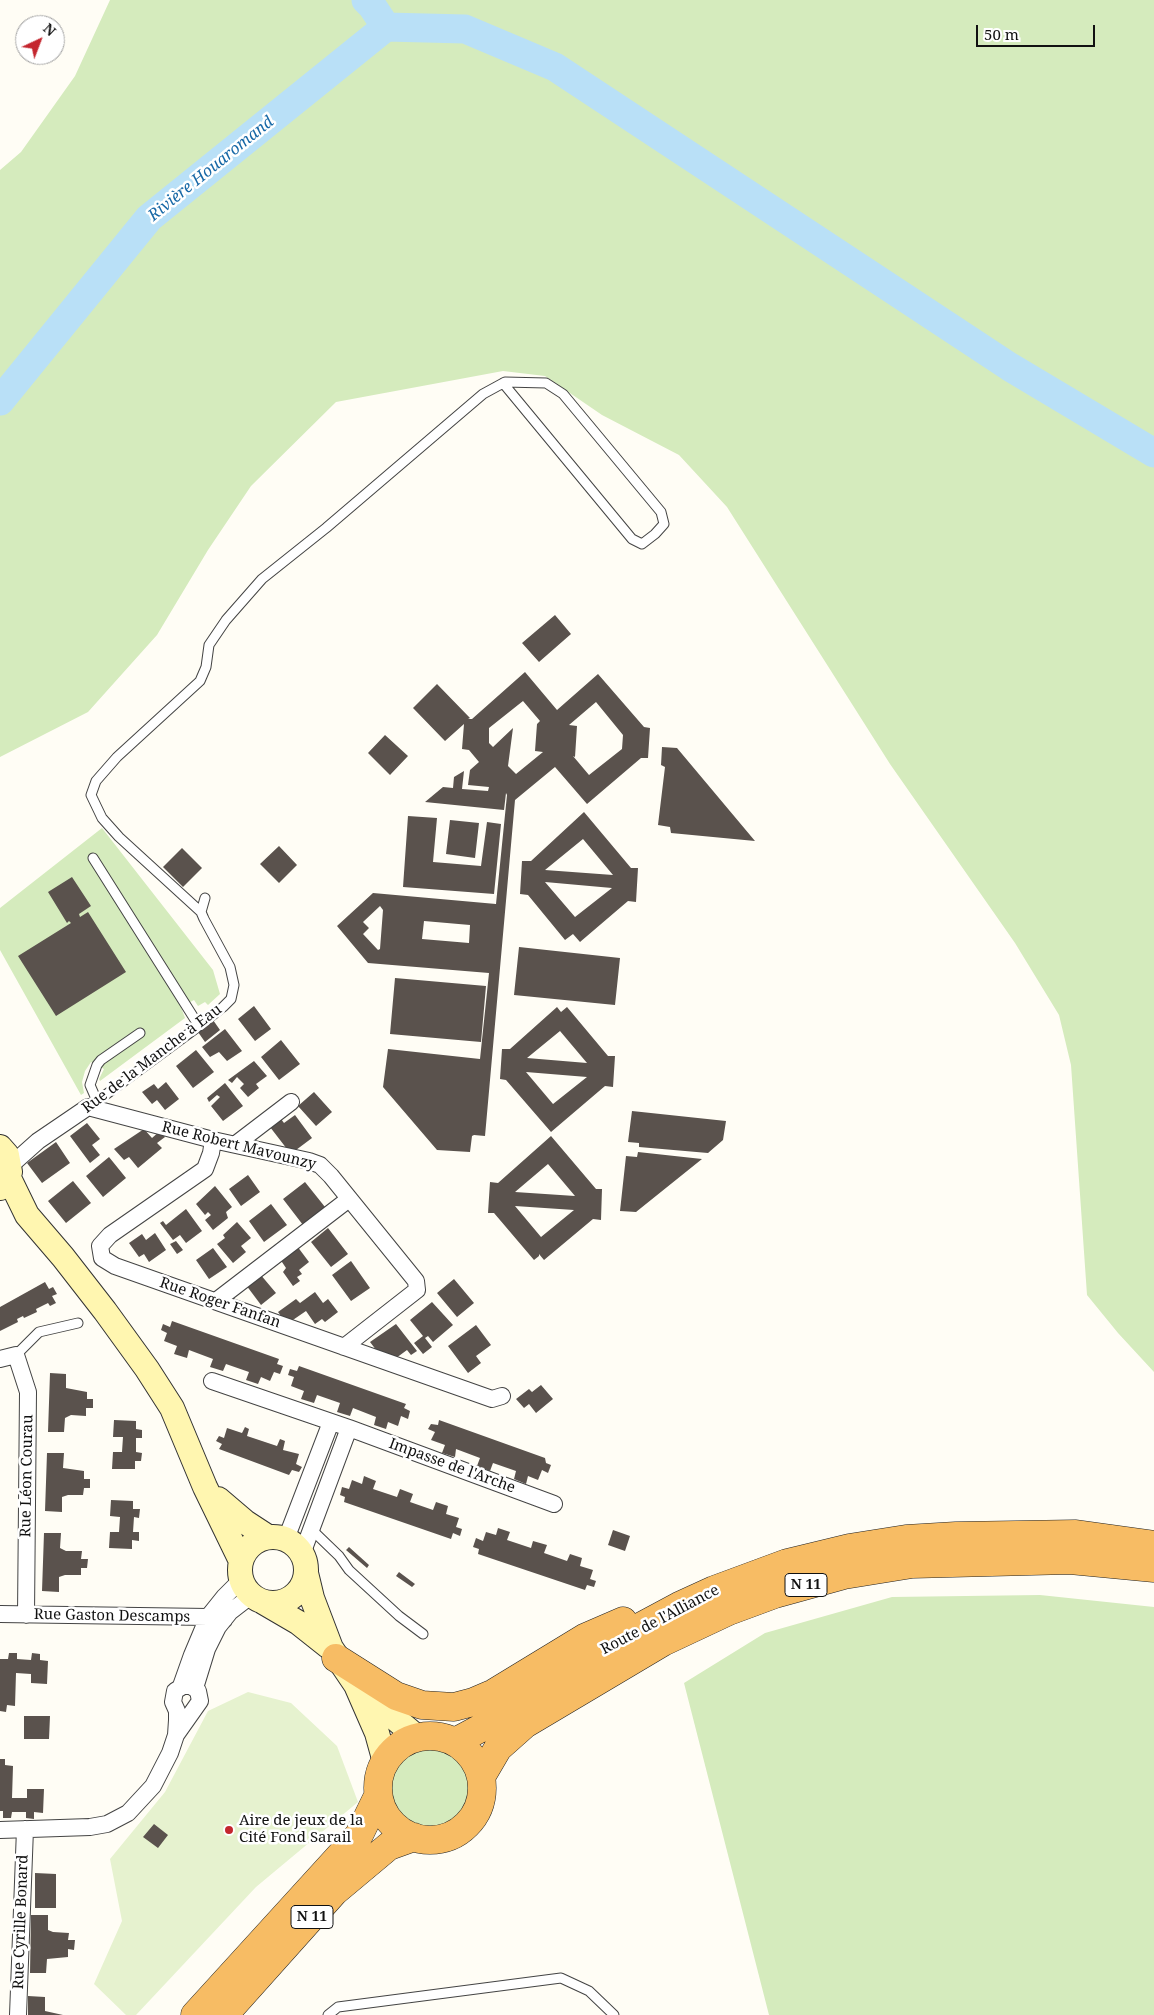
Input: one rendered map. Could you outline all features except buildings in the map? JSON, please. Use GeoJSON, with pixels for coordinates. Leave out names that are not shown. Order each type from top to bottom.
{"type":"FeatureCollection","features":[{"type":"Feature","properties":{"kind":"highway","name":"Route de l'Alliance"},"geometry":{"type":"LineString","coordinates":[[455,1742],[481,1728],[623,1636],[679,1606],[714,1590],[787,1563],[848,1548],[906,1539],[956,1536],[1076,1534],[1154,1545]]}},
{"type":"Feature","properties":{"kind":"highway","name":"Route de l'Alliance"},"geometry":{"type":"LineString","coordinates":[[481,1777],[498,1748],[525,1724],[663,1642],[729,1611],[775,1594],[844,1575],[912,1564],[1070,1560],[1154,1568]]}},
{"type":"Feature","properties":{"kind":"highway"},"geometry":{"type":"LineString","coordinates":[[334,1653],[396,1696],[422,1705],[454,1707],[473,1702],[494,1693],[557,1654],[601,1630],[640,1616],[679,1606]]}},
{"type":"Feature","properties":{"kind":"highway"},"geometry":{"type":"LineString","coordinates":[[417,1737],[443,1737],[455,1742],[474,1760],[481,1777],[482,1798],[470,1822],[460,1831],[449,1837],[436,1840],[414,1837],[398,1829],[389,1820],[378,1796],[380,1770],[385,1762],[395,1749],[417,1737]]}},
{"type":"Feature","properties":{"kind":"highway","name":"N 11"},"geometry":{"type":"LineString","coordinates":[[194,2015],[359,1835],[378,1796]]}},
{"type":"Feature","properties":{"kind":"highway","name":"N 11"},"geometry":{"type":"LineString","coordinates":[[224,2015],[334,1892],[389,1846],[414,1837]]}},
{"type":"Feature","properties":{"kind":"main road"},"geometry":{"type":"LineString","coordinates":[[4,1164],[27,1215],[63,1256],[147,1369],[172,1408],[249,1584],[314,1633],[334,1653],[356,1685],[377,1733],[385,1762]]}},
{"type":"Feature","properties":{"kind":"main road"},"geometry":{"type":"LineString","coordinates":[[0,1200],[27,1215]]}},
{"type":"Feature","properties":{"kind":"main road"},"geometry":{"type":"LineString","coordinates":[[205,1486],[244,1522],[290,1551],[312,1598],[334,1653]]}},
{"type":"Feature","properties":{"kind":"main road"},"geometry":{"type":"LineString","coordinates":[[249,1584],[247,1549],[254,1543],[290,1551]]}},
{"type":"Feature","properties":{"kind":"main road"},"geometry":{"type":"LineString","coordinates":[[249,1584],[278,1602],[293,1597],[301,1589],[290,1551]]}},
{"type":"Feature","properties":{"kind":"main road"},"geometry":{"type":"LineString","coordinates":[[356,1685],[417,1737]]}},
{"type":"Feature","properties":{"kind":"street"},"geometry":{"type":"LineString","coordinates":[[236,1144],[291,1102]]}},
{"type":"Feature","properties":{"kind":"street","name":"Rue Robert Mavounzy"},"geometry":{"type":"LineString","coordinates":[[92,1104],[213,1140],[320,1165],[416,1281],[417,1290],[344,1347]]}},
{"type":"Feature","properties":{"kind":"street","name":"Rue de la Manche à Eau"},"geometry":{"type":"LineString","coordinates":[[4,1164],[92,1104]]}},
{"type":"Feature","properties":{"kind":"street","name":"Rue Roger Fanfan"},"geometry":{"type":"LineString","coordinates":[[213,1140],[212,1153],[205,1169],[110,1235],[100,1246],[102,1258],[115,1266],[492,1400],[502,1396]]}},
{"type":"Feature","properties":{"kind":"street"},"geometry":{"type":"LineString","coordinates":[[4,1164],[38,1141]]}},
{"type":"Feature","properties":{"kind":"street"},"geometry":{"type":"LineString","coordinates":[[216,1301],[349,1199]]}},
{"type":"Feature","properties":{"kind":"street"},"geometry":{"type":"LineString","coordinates":[[0,1359],[16,1355]]}},
{"type":"Feature","properties":{"kind":"street","name":"Rue Léon Courau"},"geometry":{"type":"LineString","coordinates":[[16,1355],[28,1392],[26,1615]]}},
{"type":"Feature","properties":{"kind":"street","name":"Impasse de l'Arche"},"geometry":{"type":"LineString","coordinates":[[212,1381],[349,1428],[554,1504]]}},
{"type":"Feature","properties":{"kind":"street"},"geometry":{"type":"LineString","coordinates":[[290,1551],[297,1510],[331,1422]]}},
{"type":"Feature","properties":{"kind":"street"},"geometry":{"type":"LineString","coordinates":[[290,1551],[312,1525],[349,1428]]}},
{"type":"Feature","properties":{"kind":"street"},"geometry":{"type":"LineString","coordinates":[[297,1510],[312,1525]]}},
{"type":"Feature","properties":{"kind":"street"},"geometry":{"type":"LineString","coordinates":[[188,1687],[192,1655],[216,1619],[224,1597],[249,1584]]}},
{"type":"Feature","properties":{"kind":"street","name":"Rue Gaston Descamps"},"geometry":{"type":"LineString","coordinates":[[0,1614],[216,1619]]}},
{"type":"Feature","properties":{"kind":"street"},"geometry":{"type":"LineString","coordinates":[[176,1735],[177,1713],[173,1696],[175,1691],[188,1687]]}},
{"type":"Feature","properties":{"kind":"street"},"geometry":{"type":"LineString","coordinates":[[0,1830],[90,1827],[107,1824],[128,1813],[153,1786],[170,1753],[176,1735],[188,1716],[199,1705],[200,1698],[188,1687]]}},
{"type":"Feature","properties":{"kind":"street"},"geometry":{"type":"LineString","coordinates":[[176,1707],[184,1712],[194,1710]]}},
{"type":"Feature","properties":{"kind":"street","name":"Rue Cyrille Bonard"},"geometry":{"type":"LineString","coordinates":[[18,2015],[25,1830]]}},
{"type":"Feature","properties":{"kind":"lane"},"geometry":{"type":"LineString","coordinates":[[205,898],[201,912],[119,837],[102,818],[91,795],[96,781],[117,757],[200,681],[206,667],[209,645],[226,620],[262,579],[326,528],[483,394],[503,383],[546,383],[563,394],[662,512],[664,524],[642,544],[632,539],[503,383]]}},
{"type":"Feature","properties":{"kind":"lane"},"geometry":{"type":"LineString","coordinates":[[93,858],[199,1026]]}},
{"type":"Feature","properties":{"kind":"lane","name":"Rue de la Manche à Eau"},"geometry":{"type":"LineString","coordinates":[[92,1104],[199,1026],[231,999],[234,985],[230,967],[201,912]]}},
{"type":"Feature","properties":{"kind":"lane"},"geometry":{"type":"LineString","coordinates":[[92,1104],[90,1085],[97,1065],[101,1060],[140,1033]]}},
{"type":"Feature","properties":{"kind":"lane"},"geometry":{"type":"LineString","coordinates":[[16,1355],[39,1332],[78,1323]]}},
{"type":"Feature","properties":{"kind":"lane"},"geometry":{"type":"LineString","coordinates":[[312,1525],[349,1570],[423,1634]]}},
{"type":"Feature","properties":{"kind":"lane"},"geometry":{"type":"LineString","coordinates":[[328,2015],[338,2007],[561,1978],[589,1991],[614,2015]]}},
{"type":"Feature","properties":{"kind":"green space"},"geometry":{"type":"Polygon","coordinates":[[[110,0],[1154,0],[1154,1372],[1118,1333],[1087,1295],[1071,1065],[1059,1015],[1015,943],[890,764],[727,507],[679,455],[602,415],[545,376],[503,371],[336,402],[251,486],[208,550],[157,635],[88,712],[0,757],[0,170],[21,152],[75,76],[110,0]]]}},
{"type":"Feature","properties":{"kind":"green space"},"geometry":{"type":"Polygon","coordinates":[[[102,828],[213,970],[220,994],[208,1005],[205,1002],[198,1006],[194,1000],[181,1007],[185,1018],[100,1081],[99,1079],[104,1069],[91,1062],[85,1071],[82,1082],[84,1093],[81,1095],[0,950],[0,908],[102,828]]]}},
{"type":"Feature","properties":{"kind":"green space"},"geometry":{"type":"Polygon","coordinates":[[[1040,1595],[1154,1607],[1154,2015],[769,2015],[684,1683],[765,1633],[892,1597],[1040,1595]]]}},
{"type":"Feature","properties":{"kind":"green space","name":"Aire de jeux de la Cité Fond Sarail"},"geometry":{"type":"Polygon","coordinates":[[[248,1692],[291,1703],[337,1746],[358,1802],[256,1887],[136,2015],[126,2015],[94,1984],[122,1921],[110,1859],[165,1792],[208,1711],[248,1692]]]}},
{"type":"Feature","properties":{"kind":"green space"},"geometry":{"type":"Polygon","coordinates":[[[431,1747],[447,1750],[461,1759],[470,1773],[473,1789],[470,1805],[461,1819],[447,1828],[431,1831],[415,1828],[401,1819],[392,1805],[389,1789],[392,1773],[401,1759],[415,1750],[431,1747]]]}},
{"type":"Feature","properties":{"kind":"waterway"},"geometry":{"type":"LineString","coordinates":[[366,0],[386,27]]}},
{"type":"Feature","properties":{"kind":"waterway"},"geometry":{"type":"LineString","coordinates":[[386,27],[465,29],[555,67],[1010,367],[1154,453]]}},
{"type":"Feature","properties":{"kind":"waterway","name":"Rivière Houaromand"},"geometry":{"type":"LineString","coordinates":[[0,401],[149,218],[386,27]]}},
{"type":"Feature","properties":{"kind":"place","name":"Aire de jeux de la Cité Fond Sarail"},"geometry":{"type":"Point","coordinates":[229,1830]}}]}
